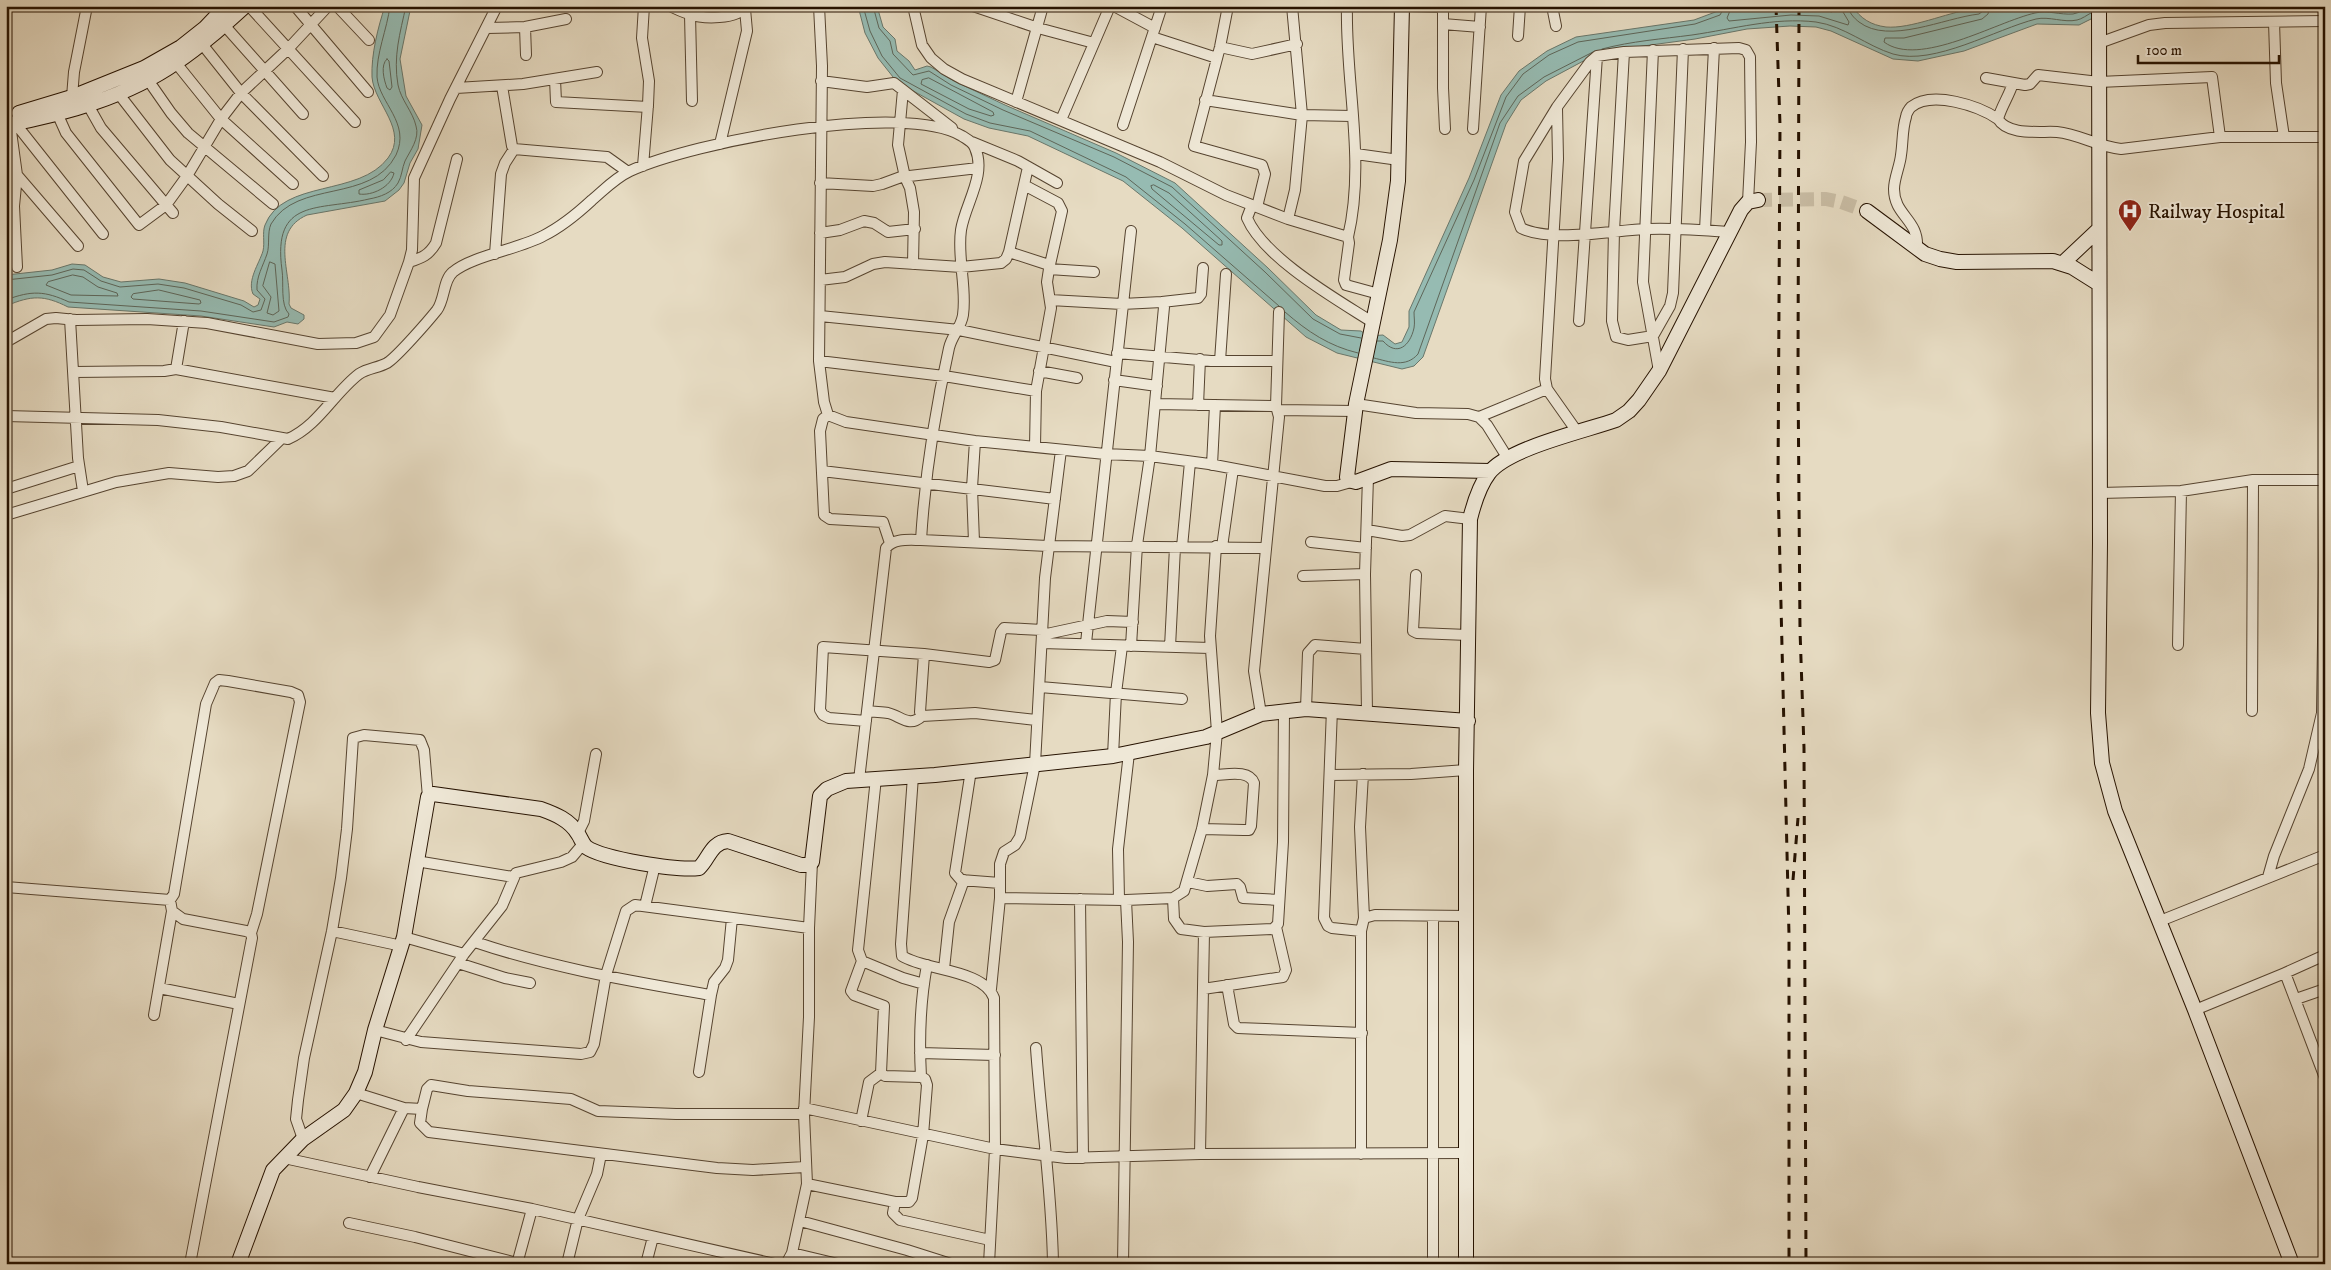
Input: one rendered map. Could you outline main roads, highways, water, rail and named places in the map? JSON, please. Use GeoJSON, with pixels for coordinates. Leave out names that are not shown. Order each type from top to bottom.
{"type":"FeatureCollection","features":[{"type":"Feature","properties":{"kind":"water"},"geometry":{"type":"Polygon","coordinates":[[[385,6],[411,6],[400,59],[406,96],[422,125],[418,149],[410,163],[404,183],[399,190],[385,201],[307,215],[295,222],[285,242],[285,254],[289,304],[291,308],[304,315],[304,319],[298,324],[287,322],[274,327],[201,316],[68,307],[52,300],[38,298],[23,300],[6,306],[6,275],[52,270],[72,264],[85,265],[103,277],[121,282],[159,279],[185,283],[244,301],[254,307],[258,305],[260,299],[253,294],[251,283],[263,251],[265,225],[274,211],[288,201],[304,194],[359,178],[375,170],[388,158],[393,148],[395,137],[393,127],[378,97],[372,77],[376,41],[385,6]]]}},
{"type":"Feature","properties":{"kind":"water"},"geometry":{"type":"Polygon","coordinates":[[[858,6],[877,6],[883,27],[895,39],[897,51],[909,61],[915,70],[927,66],[931,67],[954,81],[1116,153],[1175,183],[1268,268],[1316,315],[1341,330],[1361,331],[1368,336],[1383,335],[1395,344],[1402,342],[1409,327],[1409,311],[1469,178],[1501,95],[1519,71],[1547,51],[1576,37],[1694,20],[1718,11],[1722,6],[1852,6],[1867,21],[1876,25],[1896,27],[1962,11],[1990,7],[2117,6],[2079,25],[2037,24],[1964,51],[1918,61],[1893,59],[1831,31],[1816,27],[1790,26],[1747,29],[1695,39],[1621,49],[1589,58],[1546,81],[1521,100],[1506,124],[1423,357],[1414,366],[1402,369],[1337,353],[1306,337],[1182,228],[1123,181],[1028,136],[989,128],[964,119],[897,82],[878,58],[865,33],[858,6]]]}},
{"type":"Feature","properties":{"kind":"tunnel"},"geometry":{"type":"LineString","coordinates":[[1758,200],[1826,199],[1867,211]]}},
{"type":"Feature","properties":{"kind":"railway"},"geometry":{"type":"LineString","coordinates":[[1776,6],[1780,125],[1778,482],[1789,935],[1789,1264]]}},
{"type":"Feature","properties":{"kind":"railway"},"geometry":{"type":"LineString","coordinates":[[1799,6],[1798,374],[1800,630],[1804,748],[1806,1264]]}},
{"type":"Feature","properties":{"kind":"railway"},"geometry":{"type":"LineString","coordinates":[[1793,880],[1798,818]]}},
{"type":"Feature","properties":{"kind":"place","name":"Railway Hospital"},"geometry":{"type":"Point","coordinates":[2130,232]}}]}
